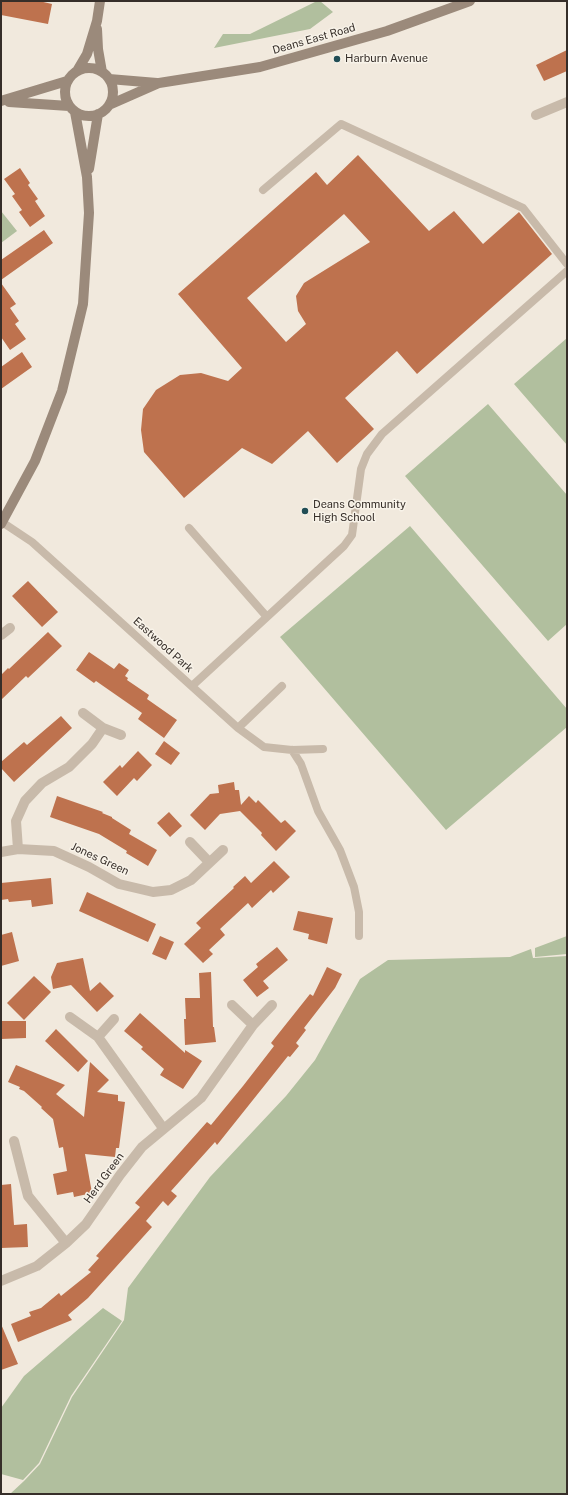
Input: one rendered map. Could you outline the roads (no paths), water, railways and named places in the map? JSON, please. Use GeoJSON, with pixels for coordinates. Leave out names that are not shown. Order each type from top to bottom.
{"type":"FeatureCollection","features":[{"type":"Feature","properties":{"kind":"street"},"geometry":{"type":"LineString","coordinates":[[77,71],[87,54],[97,21],[100,1]]}},
{"type":"Feature","properties":{"kind":"street","name":"Deans East Road"},"geometry":{"type":"LineString","coordinates":[[109,105],[159,83],[260,67],[387,31],[470,1]]}},
{"type":"Feature","properties":{"kind":"street"},"geometry":{"type":"LineString","coordinates":[[1,102],[33,103],[72,109],[82,115],[90,116],[98,114],[104,110],[109,105],[112,96],[112,88],[106,76],[98,49],[97,21]]}},
{"type":"Feature","properties":{"kind":"street"},"geometry":{"type":"LineString","coordinates":[[1,523],[35,461],[62,391],[83,304],[89,213],[87,177],[72,109],[65,98],[67,81],[71,75],[83,68],[90,68],[106,76]]}},
{"type":"Feature","properties":{"kind":"street","name":"Deans East Road"},"geometry":{"type":"LineString","coordinates":[[106,76],[159,83]]}},
{"type":"Feature","properties":{"kind":"street"},"geometry":{"type":"LineString","coordinates":[[1,102],[67,81]]}},
{"type":"Feature","properties":{"kind":"street"},"geometry":{"type":"LineString","coordinates":[[536,115],[567,102]]}},
{"type":"Feature","properties":{"kind":"street"},"geometry":{"type":"LineString","coordinates":[[87,177],[98,114]]}},
{"type":"Feature","properties":{"kind":"street"},"geometry":{"type":"LineString","coordinates":[[1,635],[10,628]]}},
{"type":"Feature","properties":{"kind":"street"},"geometry":{"type":"LineString","coordinates":[[83,713],[103,728],[121,735]]}},
{"type":"Feature","properties":{"kind":"street"},"geometry":{"type":"LineString","coordinates":[[18,850],[16,821],[25,801],[42,783],[70,767],[92,744],[103,728]]}},
{"type":"Feature","properties":{"kind":"street"},"geometry":{"type":"LineString","coordinates":[[190,842],[209,862]]}},
{"type":"Feature","properties":{"kind":"street","name":"Jones Green"},"geometry":{"type":"LineString","coordinates":[[1,852],[18,850],[54,851],[89,867],[119,884],[153,892],[171,890],[191,880],[223,850]]}},
{"type":"Feature","properties":{"kind":"street"},"geometry":{"type":"LineString","coordinates":[[232,1005],[254,1025]]}},
{"type":"Feature","properties":{"kind":"street","name":"Herd Green"},"geometry":{"type":"LineString","coordinates":[[1,1280],[37,1266],[66,1243],[86,1224],[120,1175],[142,1147],[201,1098],[254,1025],[272,1005]]}},
{"type":"Feature","properties":{"kind":"street"},"geometry":{"type":"LineString","coordinates":[[70,1017],[98,1037],[163,1128]]}},
{"type":"Feature","properties":{"kind":"street"},"geometry":{"type":"LineString","coordinates":[[98,1037],[114,1019]]}},
{"type":"Feature","properties":{"kind":"street"},"geometry":{"type":"LineString","coordinates":[[14,1141],[28,1196],[66,1243]]}},
{"type":"Feature","properties":{"kind":"lane"},"geometry":{"type":"LineString","coordinates":[[263,190],[341,124],[523,208],[567,264]]}},
{"type":"Feature","properties":{"kind":"lane"},"geometry":{"type":"LineString","coordinates":[[192,686],[344,546],[352,535],[361,468],[367,454],[382,434],[567,271]]}},
{"type":"Feature","properties":{"kind":"lane","name":"Eastwood Park"},"geometry":{"type":"LineString","coordinates":[[1,523],[32,542],[238,728],[264,747],[292,750],[323,750]]}},
{"type":"Feature","properties":{"kind":"lane"},"geometry":{"type":"LineString","coordinates":[[189,528],[267,618]]}},
{"type":"Feature","properties":{"kind":"lane"},"geometry":{"type":"LineString","coordinates":[[238,728],[282,686]]}},
{"type":"Feature","properties":{"kind":"lane"},"geometry":{"type":"LineString","coordinates":[[292,750],[301,764],[318,811],[340,850],[354,887],[359,912],[359,936]]}},
{"type":"Feature","properties":{"kind":"place","name":"Harburn Avenue"},"geometry":{"type":"Point","coordinates":[337,59]}},
{"type":"Feature","properties":{"kind":"place","name":"Deans Community High School"},"geometry":{"type":"Point","coordinates":[305,511]}}]}
